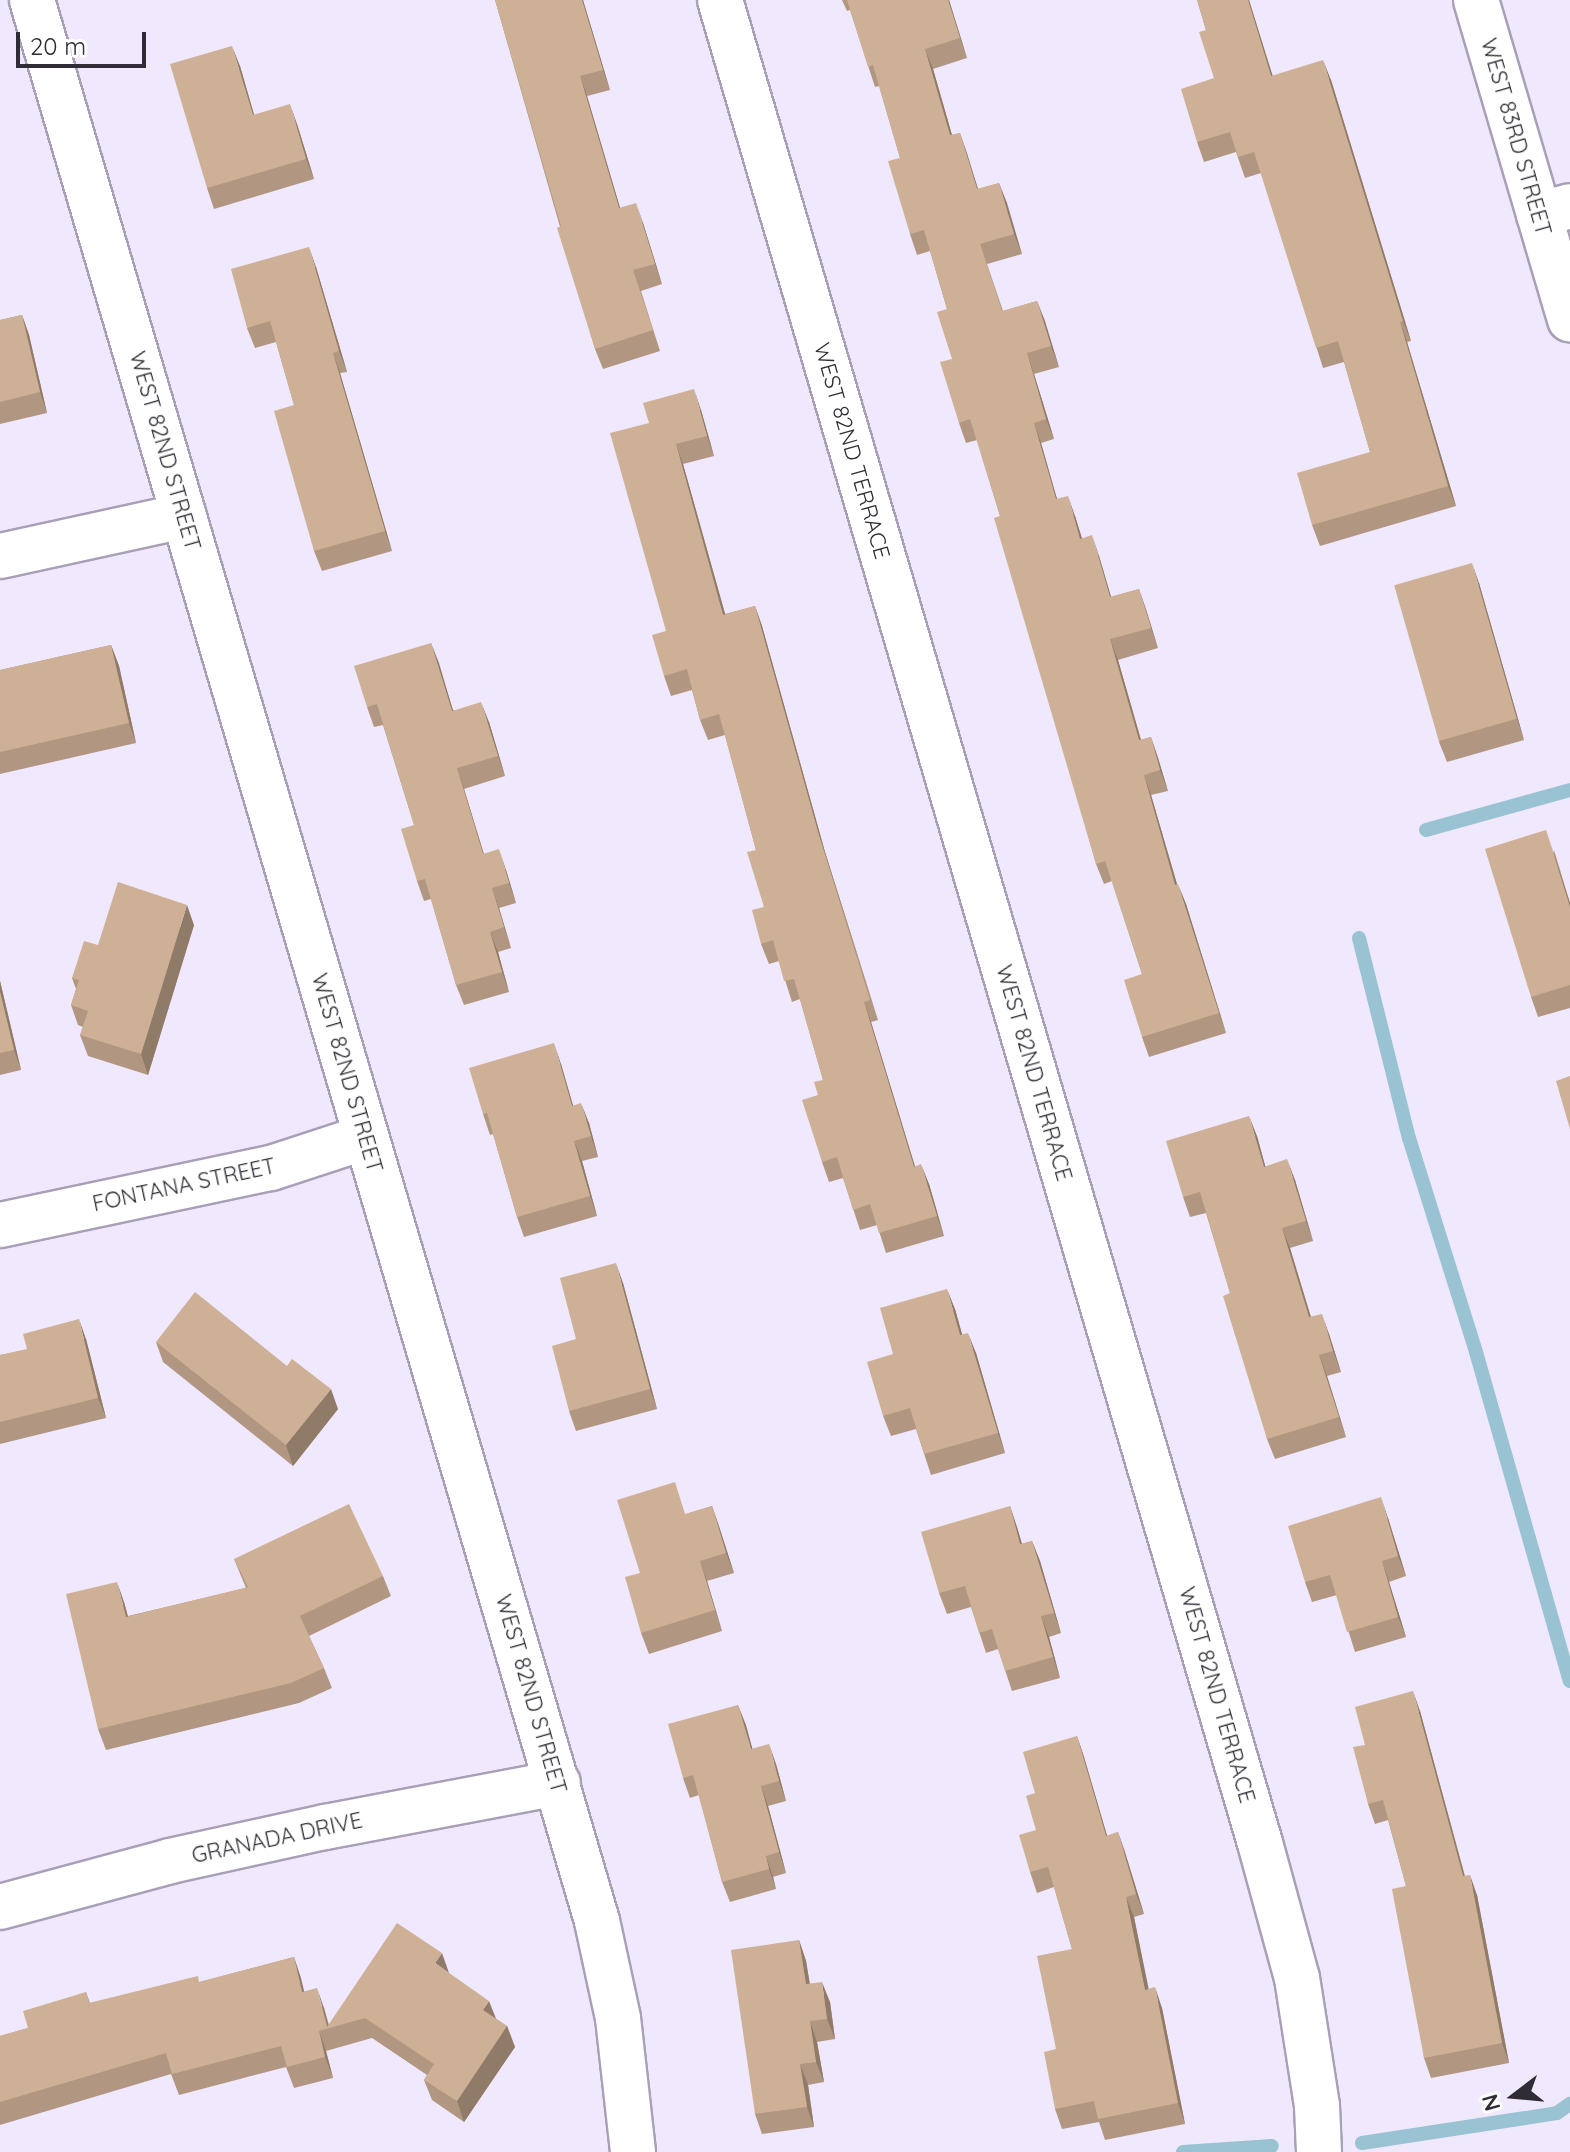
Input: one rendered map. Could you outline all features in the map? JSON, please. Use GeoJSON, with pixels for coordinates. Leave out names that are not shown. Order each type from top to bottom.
{"type":"FeatureCollection","features":[{"type":"Feature","properties":{"kind":"street","name":"WEST 82ND STREET"},"geometry":{"type":"LineString","coordinates":[[32,0],[597,1921],[618,2018],[633,2152]]}},
{"type":"Feature","properties":{"kind":"street","name":"WEST 82ND TERRACE"},"geometry":{"type":"LineString","coordinates":[[720,0],[1260,1843],[1297,1978],[1317,2106],[1319,2152]]}},
{"type":"Feature","properties":{"kind":"street","name":"WEST 83RD STREET"},"geometry":{"type":"LineString","coordinates":[[1476,0],[1554,211],[1570,319]]}},
{"type":"Feature","properties":{"kind":"street"},"geometry":{"type":"LineString","coordinates":[[0,556],[184,516]]}},
{"type":"Feature","properties":{"kind":"street","name":"FONTANA STREET"},"geometry":{"type":"LineString","coordinates":[[0,1225],[271,1168],[366,1137]]}},
{"type":"Feature","properties":{"kind":"street","name":"GRANADA DRIVE"},"geometry":{"type":"LineString","coordinates":[[0,1907],[215,1851],[558,1783]]}},
{"type":"Feature","properties":{"kind":"building"},"geometry":{"type":"Polygon","coordinates":[[[495,0],[582,0],[603,70],[580,76],[619,208],[636,203],[655,264],[633,270],[653,330],[595,349],[557,228],[561,226],[495,0]]]}},
{"type":"Feature","properties":{"kind":"building"},"geometry":{"type":"Polygon","coordinates":[[[847,0],[948,0],[960,38],[925,49],[950,135],[960,133],[977,189],[999,183],[1014,234],[980,244],[1002,311],[1037,301],[1051,346],[1027,353],[1046,419],[1034,423],[1056,499],[1068,496],[1080,539],[1092,535],[1110,597],[1139,589],[1151,628],[1110,639],[1139,740],[1151,737],[1160,770],[1144,775],[1175,885],[1178,884],[1219,1013],[1142,1037],[1124,980],[1142,974],[1105,861],[1096,864],[994,518],[1000,516],[970,419],[959,423],[940,362],[952,359],[937,312],[947,309],[924,230],[910,234],[888,161],[900,158],[873,65],[868,67],[847,0]]]}},
{"type":"Feature","properties":{"kind":"building"},"geometry":{"type":"Polygon","coordinates":[[[1197,0],[1248,0],[1271,76],[1323,60],[1403,321],[1400,322],[1448,486],[1312,525],[1297,473],[1370,452],[1338,341],[1316,348],[1254,152],[1238,157],[1230,132],[1197,142],[1181,89],[1214,78],[1199,32],[1206,30],[1197,0]]]}},
{"type":"Feature","properties":{"kind":"building"},"geometry":{"type":"Polygon","coordinates":[[[232,46],[253,115],[290,104],[306,159],[207,188],[170,64],[232,46]]]}},
{"type":"Feature","properties":{"kind":"building"},"geometry":{"type":"Polygon","coordinates":[[[309,247],[339,351],[333,353],[385,531],[314,551],[274,411],[294,405],[270,321],[247,328],[231,269],[309,247]]]}},
{"type":"Feature","properties":{"kind":"building"},"geometry":{"type":"Polygon","coordinates":[[[22,315],[40,392],[0,402],[0,320],[22,315]]]}},
{"type":"Feature","properties":{"kind":"building"},"geometry":{"type":"Polygon","coordinates":[[[694,389],[707,436],[676,444],[723,615],[755,606],[818,832],[870,1000],[864,1002],[914,1167],[921,1164],[937,1216],[879,1233],[870,1204],[853,1210],[837,1157],[822,1162],[802,1100],[818,1095],[814,1082],[823,1080],[794,979],[784,981],[773,940],[761,944],[752,910],[764,907],[747,852],[756,850],[719,714],[700,720],[687,669],[664,676],[652,635],[666,631],[610,433],[649,423],[643,403],[694,389]]]}},
{"type":"Feature","properties":{"kind":"building"},"geometry":{"type":"Polygon","coordinates":[[[1472,563],[1517,719],[1439,741],[1394,585],[1472,563]]]}},
{"type":"Feature","properties":{"kind":"building"},"geometry":{"type":"Polygon","coordinates":[[[431,643],[452,711],[481,702],[498,756],[457,768],[483,854],[499,849],[509,883],[492,888],[504,927],[490,932],[502,972],[456,985],[425,879],[417,881],[401,829],[414,825],[377,704],[367,707],[354,666],[431,643]]]}},
{"type":"Feature","properties":{"kind":"building"},"geometry":{"type":"Polygon","coordinates":[[[111,645],[129,723],[0,752],[0,670],[111,645]]]}},
{"type":"Feature","properties":{"kind":"building"},"geometry":{"type":"Polygon","coordinates":[[[1546,830],[1570,907],[1570,985],[1531,997],[1485,849],[1546,830]]]}},
{"type":"Feature","properties":{"kind":"building"},"geometry":{"type":"Polygon","coordinates":[[[118,882],[187,905],[141,1054],[80,1035],[88,1011],[71,1005],[79,980],[72,978],[84,941],[98,945],[118,882]]]}},
{"type":"Feature","properties":{"kind":"building"},"geometry":{"type":"Polygon","coordinates":[[[0,992],[14,1050],[0,1053],[0,992]]]}},
{"type":"Feature","properties":{"kind":"building"},"geometry":{"type":"Polygon","coordinates":[[[554,1043],[572,1106],[581,1103],[591,1136],[574,1141],[590,1196],[517,1217],[487,1113],[483,1114],[469,1068],[554,1043]]]}},
{"type":"Feature","properties":{"kind":"building"},"geometry":{"type":"Polygon","coordinates":[[[1570,1076],[1570,1129],[1556,1081],[1570,1076]]]}},
{"type":"Feature","properties":{"kind":"building"},"geometry":{"type":"Polygon","coordinates":[[[1249,1116],[1264,1167],[1287,1159],[1306,1221],[1282,1228],[1309,1317],[1322,1314],[1333,1351],[1319,1355],[1339,1417],[1267,1439],[1223,1296],[1230,1293],[1200,1192],[1183,1197],[1166,1141],[1249,1116]]]}},
{"type":"Feature","properties":{"kind":"building"},"geometry":{"type":"Polygon","coordinates":[[[616,1263],[650,1389],[569,1411],[552,1346],[576,1339],[560,1278],[616,1263]]]}},
{"type":"Feature","properties":{"kind":"building"},"geometry":{"type":"Polygon","coordinates":[[[947,1289],[960,1335],[968,1333],[998,1433],[924,1454],[910,1408],[883,1416],[867,1362],[893,1354],[880,1308],[947,1289]]]}},
{"type":"Feature","properties":{"kind":"building"},"geometry":{"type":"Polygon","coordinates":[[[195,1292],[287,1366],[292,1359],[331,1389],[286,1445],[156,1342],[195,1292]]]}},
{"type":"Feature","properties":{"kind":"building"},"geometry":{"type":"Polygon","coordinates":[[[79,1319],[98,1398],[0,1422],[0,1355],[27,1349],[23,1334],[79,1319]]]}},
{"type":"Feature","properties":{"kind":"building"},"geometry":{"type":"Polygon","coordinates":[[[675,1482],[685,1514],[712,1506],[726,1553],[700,1561],[715,1610],[641,1633],[625,1577],[640,1573],[617,1500],[675,1482]]]}},
{"type":"Feature","properties":{"kind":"building"},"geometry":{"type":"Polygon","coordinates":[[[1381,1497],[1398,1556],[1382,1561],[1398,1617],[1347,1632],[1330,1575],[1305,1582],[1288,1526],[1381,1497]]]}},
{"type":"Feature","properties":{"kind":"building"},"geometry":{"type":"Polygon","coordinates":[[[349,1504],[383,1576],[300,1616],[324,1668],[291,1683],[98,1729],[66,1594],[117,1582],[126,1617],[248,1587],[234,1559],[349,1504]]]}},
{"type":"Feature","properties":{"kind":"building"},"geometry":{"type":"Polygon","coordinates":[[[1010,1506],[1020,1544],[1032,1541],[1054,1613],[1041,1616],[1053,1657],[1005,1671],[992,1629],[979,1633],[965,1586],[939,1593],[921,1532],[1010,1506]]]}},
{"type":"Feature","properties":{"kind":"building"},"geometry":{"type":"Polygon","coordinates":[[[1413,1691],[1463,1876],[1470,1875],[1502,2043],[1424,2058],[1392,1889],[1406,1886],[1383,1800],[1368,1804],[1353,1747],[1365,1745],[1355,1707],[1413,1691]]]}},
{"type":"Feature","properties":{"kind":"building"},"geometry":{"type":"Polygon","coordinates":[[[738,1705],[751,1749],[769,1744],[779,1781],[761,1786],[779,1852],[766,1856],[769,1869],[722,1882],[693,1775],[683,1778],[668,1724],[738,1705]]]}},
{"type":"Feature","properties":{"kind":"building"},"geometry":{"type":"Polygon","coordinates":[[[1077,1736],[1106,1836],[1118,1832],[1136,1894],[1126,1897],[1145,1990],[1155,1987],[1178,2103],[1098,2119],[1094,2101],[1055,2109],[1044,2052],[1056,2049],[1037,1956],[1072,1949],[1048,1867],[1030,1872],[1019,1835],[1036,1830],[1026,1796],[1035,1793],[1023,1752],[1077,1736]]]}},
{"type":"Feature","properties":{"kind":"building"},"geometry":{"type":"Polygon","coordinates":[[[397,1923],[442,1953],[435,1963],[489,2001],[483,2010],[507,2026],[457,2101],[424,2080],[434,2064],[365,2018],[319,2031],[325,2057],[287,2067],[281,2046],[172,2074],[166,2053],[0,2102],[0,2036],[28,2028],[23,2011],[86,1992],[89,2003],[198,1976],[199,1982],[294,1957],[302,1992],[317,1988],[327,2027],[397,1923]]]}},
{"type":"Feature","properties":{"kind":"building"},"geometry":{"type":"Polygon","coordinates":[[[799,1940],[806,1984],[822,1982],[827,2019],[810,2021],[816,2062],[800,2064],[807,2107],[755,2114],[731,1950],[799,1940]]]}},
{"type":"Feature","properties":{"kind":"waterway"},"geometry":{"type":"LineString","coordinates":[[1426,830],[1570,790]]}},
{"type":"Feature","properties":{"kind":"waterway"},"geometry":{"type":"LineString","coordinates":[[1359,938],[1409,1138],[1476,1352],[1570,1681]]}},
{"type":"Feature","properties":{"kind":"waterway"},"geometry":{"type":"LineString","coordinates":[[1362,2143],[1557,2113],[1570,2104]]}},
{"type":"Feature","properties":{"kind":"waterway"},"geometry":{"type":"LineString","coordinates":[[1183,2152],[1272,2146]]}}]}
